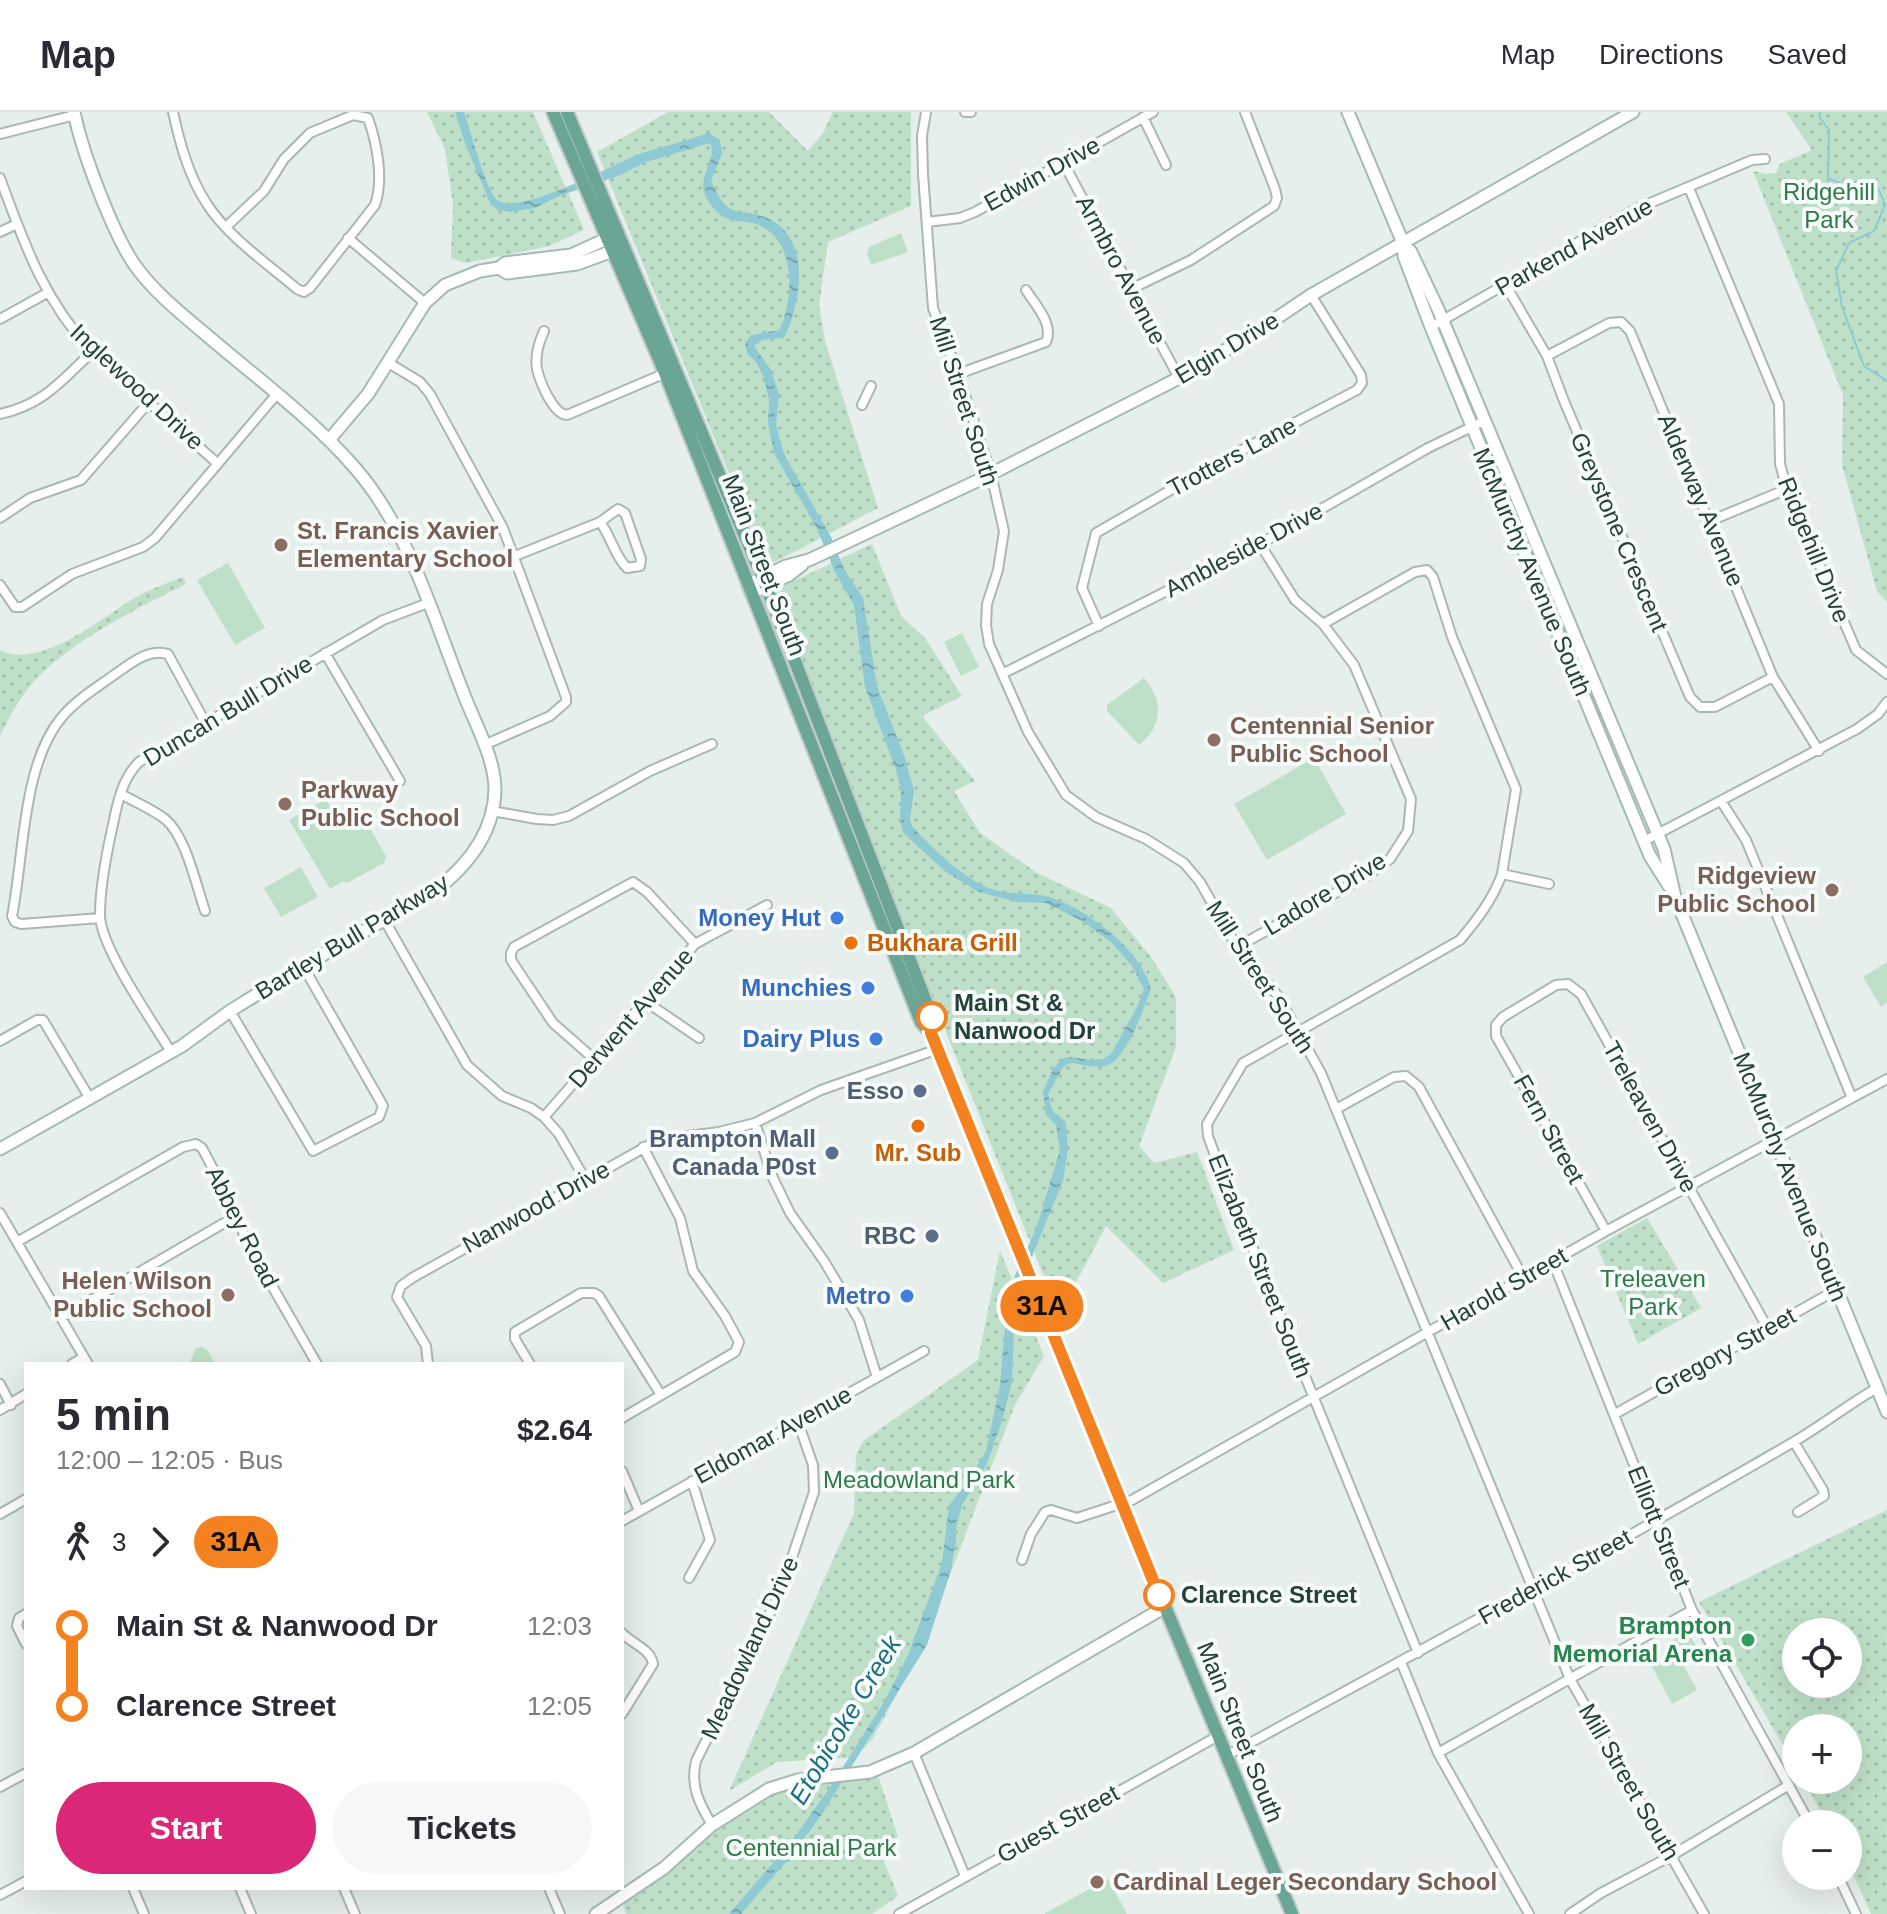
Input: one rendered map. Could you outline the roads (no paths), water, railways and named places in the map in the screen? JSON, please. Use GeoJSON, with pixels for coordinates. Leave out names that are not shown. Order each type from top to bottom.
{"type":"FeatureCollection","features":[{"type":"Feature","properties":{"kind":"main road","name":"Main Street South"},"geometry":{"type":"LineString","coordinates":[[553,112],[581,162]]}},
{"type":"Feature","properties":{"kind":"main road","name":"Main Street South"},"geometry":{"type":"LineString","coordinates":[[567,112],[581,162],[597,201],[764,582],[933,1020],[931,1033]]}},
{"type":"Feature","properties":{"kind":"main road","name":"Main Street South"},"geometry":{"type":"LineString","coordinates":[[670,372],[749,589],[921,1022],[931,1033],[938,1049],[1292,1914]]}},
{"type":"Feature","properties":{"kind":"street"},"geometry":{"type":"LineString","coordinates":[[173,112],[180,144],[208,207],[226,227],[304,292],[375,205],[380,191],[379,173],[368,118],[353,115],[310,133],[284,159],[264,191],[226,227]]}},
{"type":"Feature","properties":{"kind":"street","name":"Mill Street South"},"geometry":{"type":"LineString","coordinates":[[926,112],[922,136],[933,308],[991,474],[1004,531],[998,570],[987,604],[989,644],[1028,732],[1066,795],[1096,817],[1146,839],[1184,863],[1200,882],[1237,947],[1278,996],[1338,1108],[1570,1679],[1704,1914]]}},
{"type":"Feature","properties":{"kind":"street"},"geometry":{"type":"LineString","coordinates":[[965,112],[971,112]]}},
{"type":"Feature","properties":{"kind":"street","name":"Edwin Drive"},"geometry":{"type":"LineString","coordinates":[[927,222],[960,218],[975,212],[1153,112]]}},
{"type":"Feature","properties":{"kind":"street"},"geometry":{"type":"LineString","coordinates":[[1131,289],[1191,260],[1274,206],[1277,198],[1275,189],[1245,112]]}},
{"type":"Feature","properties":{"kind":"street","name":"McMurchy Avenue South"},"geometry":{"type":"LineString","coordinates":[[1348,112],[1403,243],[1404,256],[1471,426],[1644,841],[1675,897]]}},
{"type":"Feature","properties":{"kind":"street","name":"Elgin Drive"},"geometry":{"type":"LineString","coordinates":[[749,589],[789,575],[809,560],[864,532],[991,474],[1179,378],[1311,295],[1633,112]]}},
{"type":"Feature","properties":{"kind":"street"},"geometry":{"type":"LineString","coordinates":[[0,134],[74,113]]}},
{"type":"Feature","properties":{"kind":"street","name":"Bartley Bull Parkway"},"geometry":{"type":"LineString","coordinates":[[0,1149],[171,1052],[303,966],[436,890],[466,864],[477,849],[492,811],[495,788],[484,745],[411,559],[394,524],[358,471],[329,440],[162,297],[134,263],[95,177],[74,113]]}},
{"type":"Feature","properties":{"kind":"street"},"geometry":{"type":"LineString","coordinates":[[1143,117],[1166,165]]}},
{"type":"Feature","properties":{"kind":"street","name":"Parkend Avenue"},"geometry":{"type":"LineString","coordinates":[[1431,327],[1636,209],[1752,160],[1765,159]]}},
{"type":"Feature","properties":{"kind":"street","name":"Armbro Avenue"},"geometry":{"type":"LineString","coordinates":[[1063,162],[1179,378]]}},
{"type":"Feature","properties":{"kind":"street","name":"Inglewood Drive"},"geometry":{"type":"LineString","coordinates":[[0,178],[47,293],[74,333],[217,463]]}},
{"type":"Feature","properties":{"kind":"street","name":"Ridgehill Drive"},"geometry":{"type":"LineString","coordinates":[[1689,188],[1779,404],[1780,464],[1787,489],[1856,650],[1887,674]]}},
{"type":"Feature","properties":{"kind":"street"},"geometry":{"type":"LineString","coordinates":[[0,232],[17,224]]}},
{"type":"Feature","properties":{"kind":"street"},"geometry":{"type":"LineString","coordinates":[[348,238],[425,303]]}},
{"type":"Feature","properties":{"kind":"street"},"geometry":{"type":"LineString","coordinates":[[329,440],[368,394],[425,303],[445,285],[463,276],[499,268],[505,263],[571,255],[615,243]]}},
{"type":"Feature","properties":{"kind":"street","name":"McMurchy Avenue South"},"geometry":{"type":"LineString","coordinates":[[1403,243],[1411,252],[1442,320],[1658,836],[1675,897],[1887,1412]]}},
{"type":"Feature","properties":{"kind":"street","name":"Greystone Crescent"},"geometry":{"type":"LineString","coordinates":[[1505,284],[1547,356],[1690,697],[1700,707],[1715,707],[1773,677]]}},
{"type":"Feature","properties":{"kind":"street"},"geometry":{"type":"LineString","coordinates":[[958,374],[1046,342],[1048,325],[1026,290]]}},
{"type":"Feature","properties":{"kind":"street"},"geometry":{"type":"LineString","coordinates":[[0,319],[47,293]]}},
{"type":"Feature","properties":{"kind":"street","name":"Trotters Lane"},"geometry":{"type":"LineString","coordinates":[[1099,626],[1082,588],[1096,533],[1221,461],[1357,390],[1362,383],[1361,375],[1311,295]]}},
{"type":"Feature","properties":{"kind":"street","name":"Alderway Avenue"},"geometry":{"type":"LineString","coordinates":[[1547,356],[1609,323],[1621,322],[1630,331],[1773,677],[1819,751]]}},
{"type":"Feature","properties":{"kind":"street"},"geometry":{"type":"LineString","coordinates":[[544,331],[538,346],[537,368],[554,409],[560,414],[567,415],[670,372]]}},
{"type":"Feature","properties":{"kind":"street"},"geometry":{"type":"LineString","coordinates":[[0,414],[22,409],[45,396],[92,352]]}},
{"type":"Feature","properties":{"kind":"street"},"geometry":{"type":"LineString","coordinates":[[387,362],[420,382],[430,394],[503,528],[566,702],[550,716],[484,745]]}},
{"type":"Feature","properties":{"kind":"street"},"geometry":{"type":"LineString","coordinates":[[862,405],[871,386]]}},
{"type":"Feature","properties":{"kind":"street"},"geometry":{"type":"LineString","coordinates":[[0,585],[15,607],[22,607],[72,574],[143,547],[155,538],[276,395]]}},
{"type":"Feature","properties":{"kind":"street"},"geometry":{"type":"LineString","coordinates":[[0,518],[30,498],[81,480],[149,402]]}},
{"type":"Feature","properties":{"kind":"street","name":"Ambleside Drive"},"geometry":{"type":"LineString","coordinates":[[1002,674],[1260,544],[1484,421]]}},
{"type":"Feature","properties":{"kind":"street"},"geometry":{"type":"LineString","coordinates":[[1710,521],[1787,489]]}},
{"type":"Feature","properties":{"kind":"street"},"geometry":{"type":"LineString","coordinates":[[515,556],[600,522],[618,509],[625,513],[641,559],[640,566],[627,568],[621,562],[607,530],[600,522]]}},
{"type":"Feature","properties":{"kind":"street","name":"Ladore Drive"},"geometry":{"type":"LineString","coordinates":[[1237,947],[1368,875],[1390,859],[1408,831],[1411,799],[1354,665],[1323,624],[1295,600],[1260,544]]}},
{"type":"Feature","properties":{"kind":"street","name":"Elizabeth Street South"},"geometry":{"type":"LineString","coordinates":[[1323,624],[1421,569],[1427,570],[1433,577],[1452,637],[1516,789],[1502,874],[1482,914],[1460,940],[1243,1063],[1207,1124],[1208,1136],[1418,1653]]}},
{"type":"Feature","properties":{"kind":"street","name":"Duncan Bull Drive"},"geometry":{"type":"LineString","coordinates":[[171,1052],[123,972],[100,918],[109,843],[121,794],[131,770],[205,722],[383,620],[428,603]]}},
{"type":"Feature","properties":{"kind":"street"},"geometry":{"type":"LineString","coordinates":[[100,918],[21,924],[15,922],[12,916],[32,782],[47,739],[78,700],[135,661],[160,651],[168,654],[205,722]]}},
{"type":"Feature","properties":{"kind":"street"},"geometry":{"type":"LineString","coordinates":[[325,653],[400,781]]}},
{"type":"Feature","properties":{"kind":"street"},"geometry":{"type":"LineString","coordinates":[[1644,841],[1819,751],[1878,714],[1887,702]]}},
{"type":"Feature","properties":{"kind":"street"},"geometry":{"type":"LineString","coordinates":[[492,811],[553,820],[569,816],[650,771],[712,744]]}},
{"type":"Feature","properties":{"kind":"street"},"geometry":{"type":"LineString","coordinates":[[121,794],[161,816],[173,828],[180,839],[205,911]]}},
{"type":"Feature","properties":{"kind":"street"},"geometry":{"type":"LineString","coordinates":[[1721,801],[1746,840],[1852,1098]]}},
{"type":"Feature","properties":{"kind":"street"},"geometry":{"type":"LineString","coordinates":[[1502,874],[1549,884]]}},
{"type":"Feature","properties":{"kind":"street"},"geometry":{"type":"LineString","coordinates":[[594,1059],[553,1023],[511,960],[514,947],[633,882],[647,892],[695,944]]}},
{"type":"Feature","properties":{"kind":"street","name":"Derwent Avenue"},"geometry":{"type":"LineString","coordinates":[[544,1117],[695,944],[767,905]]}},
{"type":"Feature","properties":{"kind":"street"},"geometry":{"type":"LineString","coordinates":[[385,921],[467,1065],[502,1096],[544,1117],[559,1134],[585,1179]]}},
{"type":"Feature","properties":{"kind":"street"},"geometry":{"type":"LineString","coordinates":[[230,1011],[313,1151],[379,1117],[383,1106],[303,966]]}},
{"type":"Feature","properties":{"kind":"street","name":"Treleaven Drive"},"geometry":{"type":"LineString","coordinates":[[1496,1025],[1503,1017],[1556,985],[1568,984],[1581,994],[1767,1327]]}},
{"type":"Feature","properties":{"kind":"street"},"geometry":{"type":"LineString","coordinates":[[645,1001],[699,1038]]}},
{"type":"Feature","properties":{"kind":"street"},"geometry":{"type":"LineString","coordinates":[[0,1041],[37,1020],[43,1020],[89,1097]]}},
{"type":"Feature","properties":{"kind":"street","name":"Fern Street"},"geometry":{"type":"LineString","coordinates":[[1496,1025],[1496,1036],[1606,1231]]}},
{"type":"Feature","properties":{"kind":"street","name":"Nanwood Drive"},"geometry":{"type":"LineString","coordinates":[[428,1362],[426,1346],[397,1297],[401,1286],[412,1278],[643,1147],[667,1138],[719,1132],[755,1123],[821,1090],[938,1049]]}},
{"type":"Feature","properties":{"kind":"street"},"geometry":{"type":"LineString","coordinates":[[1338,1108],[1394,1077],[1406,1076],[1419,1087],[1524,1279]]}},
{"type":"Feature","properties":{"kind":"street","name":"Harold Street"},"geometry":{"type":"LineString","coordinates":[[1022,1560],[1031,1534],[1045,1512],[1051,1510],[1077,1518],[1124,1503],[1606,1231],[1887,1079]]}},
{"type":"Feature","properties":{"kind":"street"},"geometry":{"type":"LineString","coordinates":[[755,1123],[773,1178],[790,1213],[824,1261],[859,1320],[877,1377]]}},
{"type":"Feature","properties":{"kind":"street","name":"Abbey Road"},"geometry":{"type":"LineString","coordinates":[[17,1242],[189,1144],[202,1148],[239,1218],[245,1239],[316,1362]]}},
{"type":"Feature","properties":{"kind":"street"},"geometry":{"type":"LineString","coordinates":[[624,1417],[735,1352],[739,1342],[693,1271],[680,1218],[643,1147]]}},
{"type":"Feature","properties":{"kind":"street"},"geometry":{"type":"LineString","coordinates":[[0,1213],[86,1360]]}},
{"type":"Feature","properties":{"kind":"street"},"geometry":{"type":"LineString","coordinates":[[62,1317],[224,1223],[239,1218]]}},
{"type":"Feature","properties":{"kind":"street","name":"Elliott Street"},"geometry":{"type":"LineString","coordinates":[[1553,1262],[1692,1610],[1782,1772]]}},
{"type":"Feature","properties":{"kind":"street","name":"Gregory Street"},"geometry":{"type":"LineString","coordinates":[[1615,1414],[1836,1290]]}},
{"type":"Feature","properties":{"kind":"street"},"geometry":{"type":"LineString","coordinates":[[529,1362],[515,1339],[515,1332],[581,1293],[594,1293],[599,1296],[661,1395]]}},
{"type":"Feature","properties":{"kind":"street","name":"Eldomar Avenue"},"geometry":{"type":"LineString","coordinates":[[624,1520],[924,1351]]}},
{"type":"Feature","properties":{"kind":"street"},"geometry":{"type":"LineString","coordinates":[[0,1384],[11,1405]]}},
{"type":"Feature","properties":{"kind":"street","name":"Frederick Street"},"geometry":{"type":"LineString","coordinates":[[1226,1756],[1656,1521],[1794,1442],[1877,1388]]}},
{"type":"Feature","properties":{"kind":"street"},"geometry":{"type":"LineString","coordinates":[[0,1410],[24,1395]]}},
{"type":"Feature","properties":{"kind":"street","name":"Meadowland Drive"},"geometry":{"type":"LineString","coordinates":[[712,1825],[693,1785],[696,1761],[780,1593],[814,1492],[813,1465],[798,1422]]}},
{"type":"Feature","properties":{"kind":"street"},"geometry":{"type":"LineString","coordinates":[[1794,1442],[1824,1496],[1798,1512]]}},
{"type":"Feature","properties":{"kind":"street"},"geometry":{"type":"LineString","coordinates":[[624,1476],[639,1511]]}},
{"type":"Feature","properties":{"kind":"street"},"geometry":{"type":"LineString","coordinates":[[689,1578],[710,1540],[692,1481]]}},
{"type":"Feature","properties":{"kind":"street"},"geometry":{"type":"LineString","coordinates":[[0,1514],[24,1500]]}},
{"type":"Feature","properties":{"kind":"street"},"geometry":{"type":"LineString","coordinates":[[596,1914],[664,1868],[712,1825],[769,1789],[798,1780],[827,1775],[856,1775],[885,1767],[1165,1607]]}},
{"type":"Feature","properties":{"kind":"street"},"geometry":{"type":"LineString","coordinates":[[1438,1753],[1692,1610]]}},
{"type":"Feature","properties":{"kind":"street"},"geometry":{"type":"LineString","coordinates":[[24,1615],[19,1618],[17,1626],[24,1640]]}},
{"type":"Feature","properties":{"kind":"street"},"geometry":{"type":"LineString","coordinates":[[624,1635],[648,1653],[653,1664],[624,1711]]}},
{"type":"Feature","properties":{"kind":"street"},"geometry":{"type":"LineString","coordinates":[[1401,1662],[1438,1753],[1529,1914]]}},
{"type":"Feature","properties":{"kind":"street","name":"Guest Street"},"geometry":{"type":"LineString","coordinates":[[899,1914],[1218,1736]]}},
{"type":"Feature","properties":{"kind":"street"},"geometry":{"type":"LineString","coordinates":[[914,1753],[965,1876]]}},
{"type":"Feature","properties":{"kind":"street"},"geometry":{"type":"LineString","coordinates":[[0,1787],[24,1774]]}},
{"type":"Feature","properties":{"kind":"street"},"geometry":{"type":"LineString","coordinates":[[1570,1914],[1782,1789]]}},
{"type":"Feature","properties":{"kind":"street"},"geometry":{"type":"LineString","coordinates":[[0,1895],[24,1882]]}},
{"type":"Feature","properties":{"kind":"street"},"geometry":{"type":"LineString","coordinates":[[134,1890],[144,1914]]}},
{"type":"Feature","properties":{"kind":"street"},"geometry":{"type":"LineString","coordinates":[[241,1890],[251,1914]]}},
{"type":"Feature","properties":{"kind":"street"},"geometry":{"type":"LineString","coordinates":[[345,1890],[355,1914]]}},
{"type":"Feature","properties":{"kind":"street"},"geometry":{"type":"LineString","coordinates":[[550,1890],[560,1914]]}},
{"type":"Feature","properties":{"kind":"street"},"geometry":{"type":"LineString","coordinates":[[1845,1890],[1856,1914]]}},
{"type":"Feature","properties":{"kind":"water"},"geometry":{"type":"Polygon","coordinates":[[[455,112],[464,112],[491,192],[496,199],[507,203],[524,202],[545,195],[645,152],[709,133],[720,140],[722,154],[711,181],[718,195],[730,208],[769,219],[783,228],[797,256],[798,291],[784,338],[763,340],[754,346],[771,370],[779,395],[776,425],[784,454],[831,537],[844,569],[863,598],[877,686],[905,758],[914,791],[912,826],[950,863],[983,886],[1001,892],[1049,897],[1095,921],[1125,946],[1146,974],[1151,989],[1134,1031],[1115,1061],[1099,1067],[1070,1063],[1063,1067],[1048,1094],[1052,1110],[1066,1122],[1068,1149],[1063,1181],[1015,1297],[1012,1382],[987,1464],[962,1505],[951,1570],[927,1645],[822,1814],[741,1914],[729,1914],[791,1842],[884,1702],[908,1655],[942,1563],[949,1505],[986,1451],[1000,1385],[1008,1291],[1036,1229],[1060,1150],[1056,1125],[1046,1115],[1043,1092],[1051,1073],[1061,1059],[1103,1059],[1111,1054],[1144,989],[1132,966],[1112,943],[1082,921],[1046,903],[1017,902],[979,892],[946,872],[903,833],[901,790],[865,687],[854,605],[836,574],[816,527],[774,453],[764,378],[747,353],[745,343],[751,335],[779,330],[789,289],[787,260],[774,235],[755,224],[722,216],[709,202],[703,185],[711,157],[710,143],[646,162],[535,208],[511,212],[498,210],[490,203],[455,112]]]}},
{"type":"Feature","properties":{"kind":"waterway"},"geometry":{"type":"LineString","coordinates":[[1820,112],[1819,116],[1829,130],[1828,178],[1844,185],[1862,180],[1879,190],[1885,205],[1874,231],[1849,243],[1836,271],[1842,307],[1864,366],[1887,381]]}},
{"type":"Feature","properties":{"kind":"place","name":"St. Francis Xavier Elementary School"},"geometry":{"type":"Point","coordinates":[281,545]}},
{"type":"Feature","properties":{"kind":"place","name":"Centennial Senior Public School"},"geometry":{"type":"Point","coordinates":[1214,740]}},
{"type":"Feature","properties":{"kind":"place","name":"Parkway Public School"},"geometry":{"type":"Point","coordinates":[285,804]}},
{"type":"Feature","properties":{"kind":"place","name":"Ridgeview Public School"},"geometry":{"type":"Point","coordinates":[1832,890]}},
{"type":"Feature","properties":{"kind":"place","name":"Money Hut"},"geometry":{"type":"Point","coordinates":[837,918]}},
{"type":"Feature","properties":{"kind":"place","name":"Bukhara Grill"},"geometry":{"type":"Point","coordinates":[851,943]}},
{"type":"Feature","properties":{"kind":"place","name":"Munchies"},"geometry":{"type":"Point","coordinates":[868,988]}},
{"type":"Feature","properties":{"kind":"place","name":"Main St & Nanwood Dr"},"geometry":{"type":"Point","coordinates":[932,1017]}},
{"type":"Feature","properties":{"kind":"place","name":"Dairy Plus"},"geometry":{"type":"Point","coordinates":[876,1039]}},
{"type":"Feature","properties":{"kind":"place","name":"Esso"},"geometry":{"type":"Point","coordinates":[920,1091]}},
{"type":"Feature","properties":{"kind":"place","name":"Mr. Sub"},"geometry":{"type":"Point","coordinates":[918,1126]}},
{"type":"Feature","properties":{"kind":"place","name":"Brampton Mall Canada P0st"},"geometry":{"type":"Point","coordinates":[832,1153]}},
{"type":"Feature","properties":{"kind":"place","name":"RBC"},"geometry":{"type":"Point","coordinates":[932,1236]}},
{"type":"Feature","properties":{"kind":"place","name":"Helen Wilson Public School"},"geometry":{"type":"Point","coordinates":[228,1295]}},
{"type":"Feature","properties":{"kind":"place","name":"Metro"},"geometry":{"type":"Point","coordinates":[907,1296]}},
{"type":"Feature","properties":{"kind":"place","name":"Clarence Street"},"geometry":{"type":"Point","coordinates":[1159,1595]}},
{"type":"Feature","properties":{"kind":"place","name":"Brampton Memorial Arena"},"geometry":{"type":"Point","coordinates":[1748,1640]}},
{"type":"Feature","properties":{"kind":"place","name":"Cardinal Leger Secondary School"},"geometry":{"type":"Point","coordinates":[1097,1882]}},
{"type":"Feature","properties":{"kind":"park label","name":"Ridgehill Park"},"geometry":{"type":"Point","coordinates":[1829,206]}},
{"type":"Feature","properties":{"kind":"park label","name":"Treleaven Park"},"geometry":{"type":"Point","coordinates":[1653,1293]}},
{"type":"Feature","properties":{"kind":"park label","name":"Meadowland Park"},"geometry":{"type":"Point","coordinates":[919,1480]}},
{"type":"Feature","properties":{"kind":"park label","name":"Centennial Park"},"geometry":{"type":"Point","coordinates":[811,1848]}},
{"type":"Feature","properties":{"kind":"water label","name":"Etobicoke Creek"},"geometry":{"type":"Point","coordinates":[845,1720]}}]}
